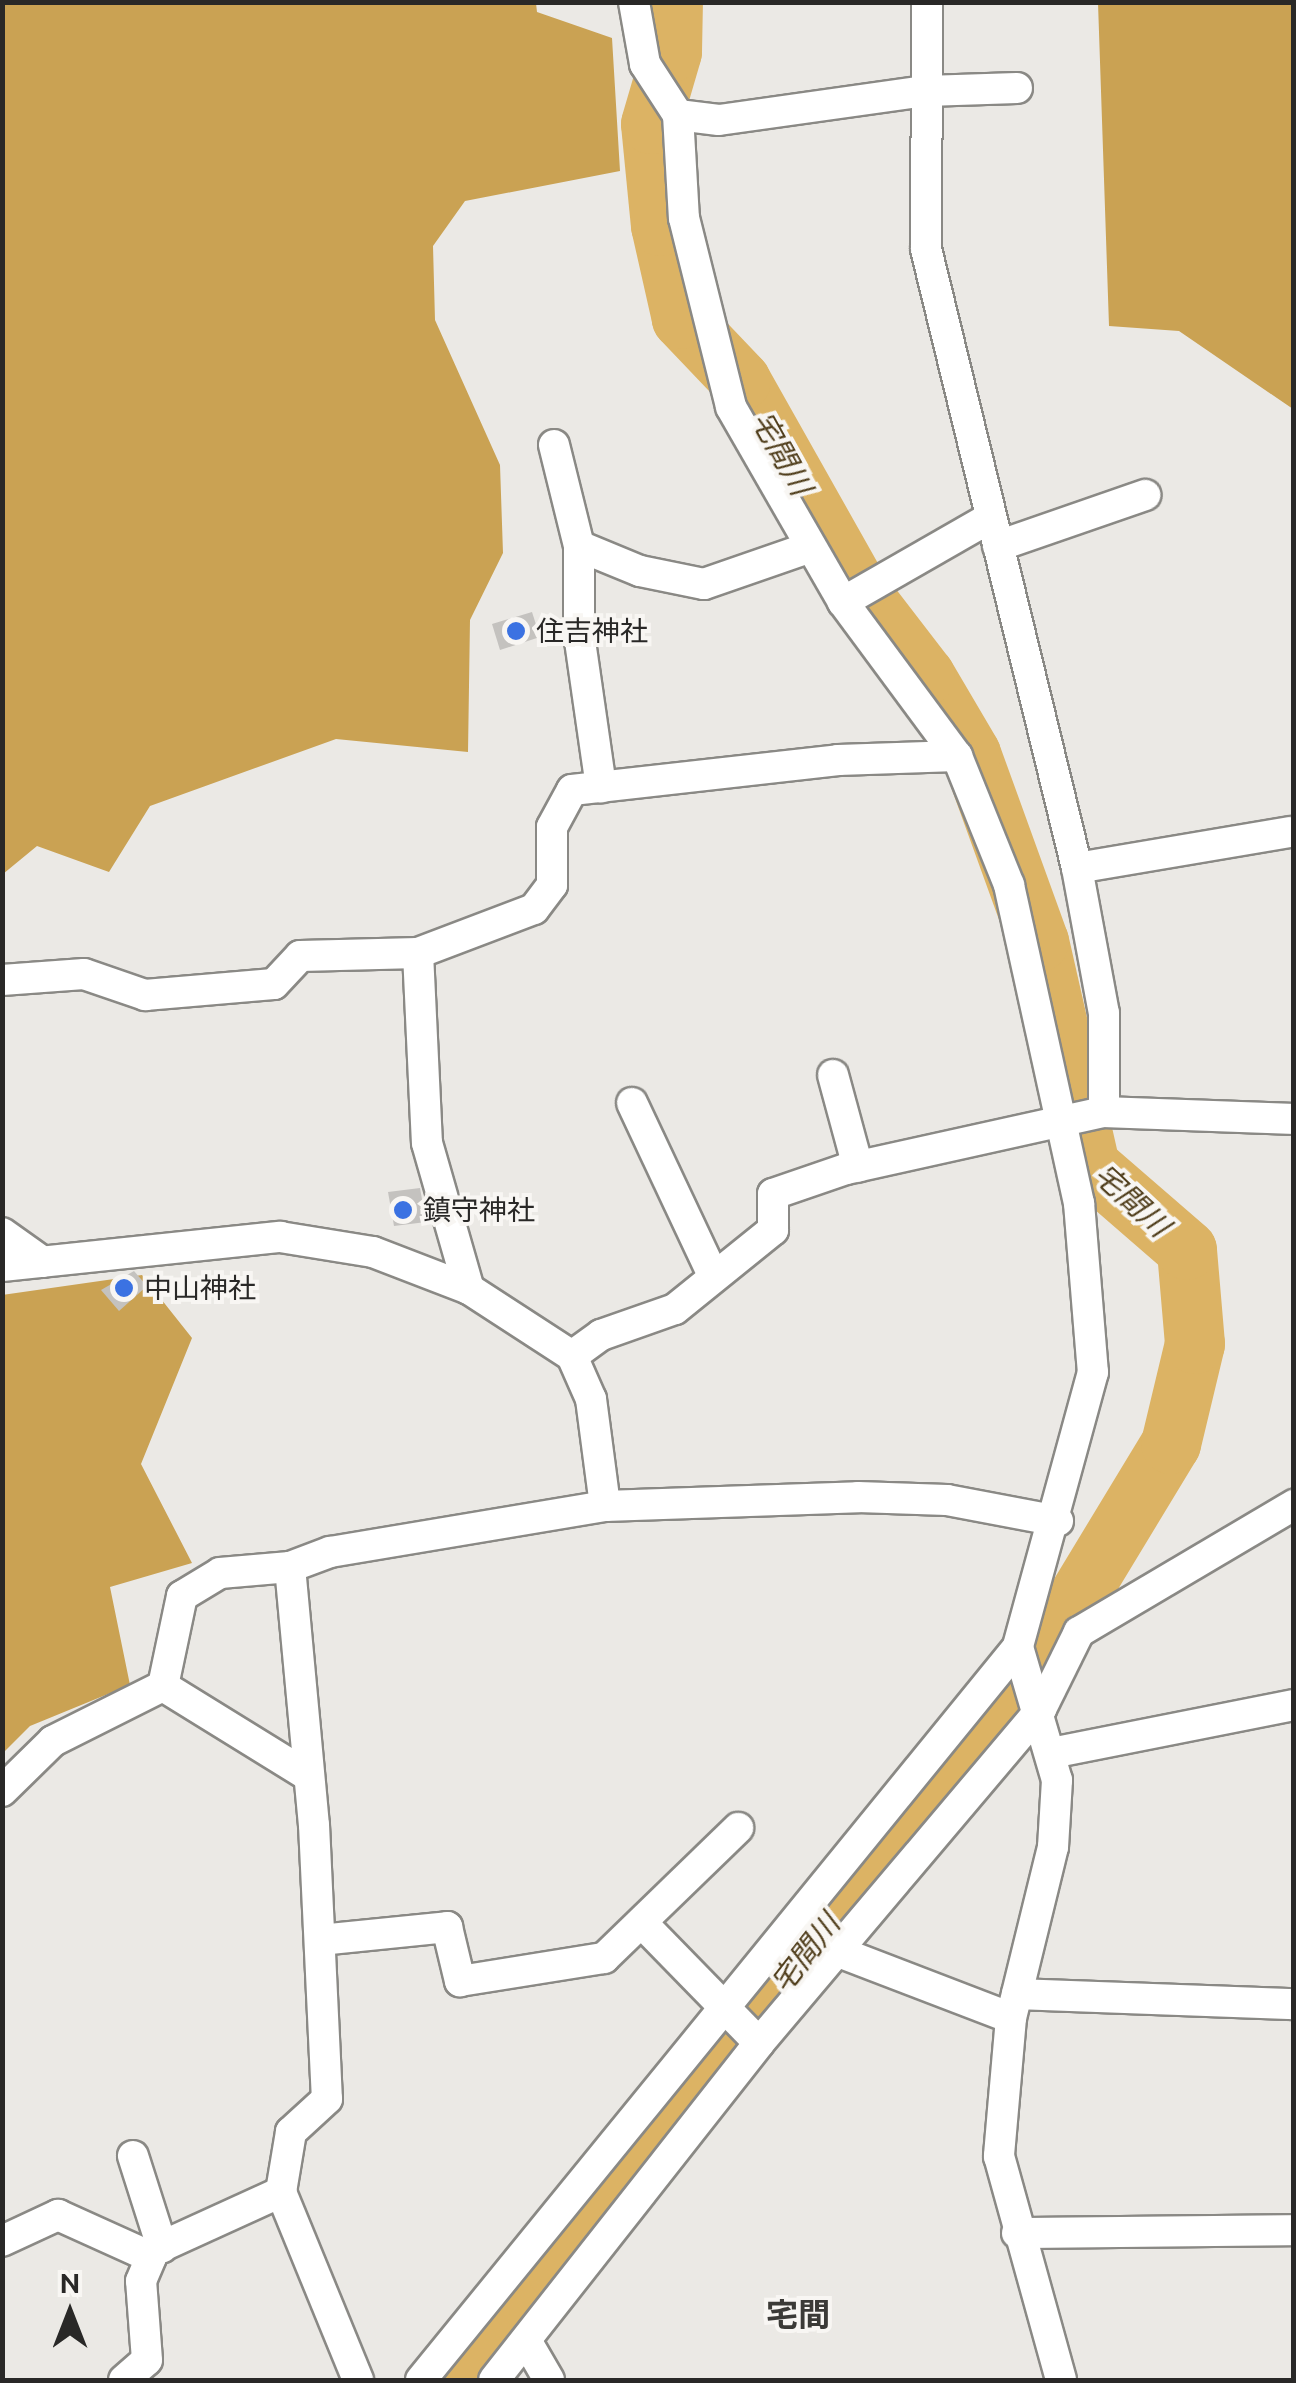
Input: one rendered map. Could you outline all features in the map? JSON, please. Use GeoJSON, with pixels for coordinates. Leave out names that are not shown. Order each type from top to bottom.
{"type":"FeatureCollection","features":[{"type":"Feature","properties":{"kind":"street"},"geometry":{"type":"LineString","coordinates":[[634,2],[645,64],[678,115],[684,218],[731,407],[808,548],[957,756],[1010,885],[1081,1118]]}},
{"type":"Feature","properties":{"kind":"street"},"geometry":{"type":"LineString","coordinates":[[494,2380],[526,2342],[738,2024],[1018,1647],[1058,1521],[1092,1372],[1079,1203],[1081,1118],[1104,1013],[1077,868],[926,250],[926,2]]}},
{"type":"Feature","properties":{"kind":"street"},"geometry":{"type":"LineString","coordinates":[[678,115],[719,120],[926,90],[1017,88]]}},
{"type":"Feature","properties":{"kind":"street"},"geometry":{"type":"LineString","coordinates":[[554,445],[579,546],[579,634],[601,786]]}},
{"type":"Feature","properties":{"kind":"street"},"geometry":{"type":"LineString","coordinates":[[844,601],[886,573],[993,533],[1145,495]]}},
{"type":"Feature","properties":{"kind":"street"},"geometry":{"type":"LineString","coordinates":[[579,546],[640,571],[704,584],[808,548]]}},
{"type":"Feature","properties":{"kind":"street"},"geometry":{"type":"LineString","coordinates":[[2,980],[84,974],[145,995],[274,984],[300,956],[418,953],[534,908],[552,885],[552,828],[572,790],[838,760],[957,756]]}},
{"type":"Feature","properties":{"kind":"street"},"geometry":{"type":"LineString","coordinates":[[1077,868],[1290,832]]}},
{"type":"Feature","properties":{"kind":"street"},"geometry":{"type":"LineString","coordinates":[[418,953],[426,1143],[469,1289]]}},
{"type":"Feature","properties":{"kind":"street"},"geometry":{"type":"LineString","coordinates":[[833,1074],[858,1167]]}},
{"type":"Feature","properties":{"kind":"street"},"geometry":{"type":"LineString","coordinates":[[632,1103],[714,1275]]}},
{"type":"Feature","properties":{"kind":"street"},"geometry":{"type":"LineString","coordinates":[[572,1356],[601,1336],[675,1310],[772,1230],[772,1194],[858,1167],[1081,1118],[1294,1119]]}},
{"type":"Feature","properties":{"kind":"street"},"geometry":{"type":"LineString","coordinates":[[2,1233],[43,1262]]}},
{"type":"Feature","properties":{"kind":"street"},"geometry":{"type":"LineString","coordinates":[[2,1266],[280,1237],[373,1252],[469,1289],[572,1356],[591,1399],[605,1506]]}},
{"type":"Feature","properties":{"kind":"street"},"geometry":{"type":"LineString","coordinates":[[163,1686],[182,1596],[220,1573],[290,1567],[330,1552],[605,1506],[858,1497],[948,1500],[1058,1521]]}},
{"type":"Feature","properties":{"kind":"street"},"geometry":{"type":"LineString","coordinates":[[421,2380],[738,2024],[839,1952],[1041,1709],[1079,1632],[1294,1505]]}},
{"type":"Feature","properties":{"kind":"street"},"geometry":{"type":"LineString","coordinates":[[290,1567],[320,1940],[327,2099],[291,2132],[280,2192],[358,2380]]}},
{"type":"Feature","properties":{"kind":"street"},"geometry":{"type":"LineString","coordinates":[[1018,1647],[1041,1709],[1051,1753],[1054,1847],[1014,2006],[999,2156],[1017,2233],[1061,2380]]}},
{"type":"Feature","properties":{"kind":"street"},"geometry":{"type":"LineString","coordinates":[[163,1686],[304,1773]]}},
{"type":"Feature","properties":{"kind":"street"},"geometry":{"type":"LineString","coordinates":[[2,1791],[54,1741],[163,1686]]}},
{"type":"Feature","properties":{"kind":"street"},"geometry":{"type":"LineString","coordinates":[[1051,1753],[1294,1705]]}},
{"type":"Feature","properties":{"kind":"street"},"geometry":{"type":"LineString","coordinates":[[320,1940],[447,1927],[460,1981],[604,1958],[738,1828]]}},
{"type":"Feature","properties":{"kind":"street"},"geometry":{"type":"LineString","coordinates":[[643,1924],[738,2024]]}},
{"type":"Feature","properties":{"kind":"street"},"geometry":{"type":"LineString","coordinates":[[839,1952],[1014,2006],[1294,2004]]}},
{"type":"Feature","properties":{"kind":"street"},"geometry":{"type":"LineString","coordinates":[[133,2156],[157,2252]]}},
{"type":"Feature","properties":{"kind":"street"},"geometry":{"type":"LineString","coordinates":[[124,2380],[148,2360],[140,2281],[157,2252],[280,2192]]}},
{"type":"Feature","properties":{"kind":"street"},"geometry":{"type":"LineString","coordinates":[[2,2241],[58,2214],[157,2252]]}},
{"type":"Feature","properties":{"kind":"street"},"geometry":{"type":"LineString","coordinates":[[1017,2233],[1294,2230]]}},
{"type":"Feature","properties":{"kind":"street"},"geometry":{"type":"LineString","coordinates":[[526,2342],[549,2380]]}},
{"type":"Feature","properties":{"kind":"shaded area"},"geometry":{"type":"Polygon","coordinates":[[[3,2],[536,3],[537,12],[612,38],[620,171],[465,201],[433,246],[435,320],[500,465],[503,553],[470,620],[468,752],[336,739],[150,806],[109,872],[37,846],[3,874],[3,2]]]}},
{"type":"Feature","properties":{"kind":"shaded area"},"geometry":{"type":"Polygon","coordinates":[[[1098,3],[1293,3],[1293,409],[1179,331],[1109,326],[1098,3]]]}},
{"type":"Feature","properties":{"kind":"shaded area"},"geometry":{"type":"Polygon","coordinates":[[[142,1275],[192,1338],[141,1464],[192,1563],[110,1587],[130,1685],[30,1726],[3,1753],[2,1295],[142,1275]]]}},
{"type":"Feature","properties":{"kind":"building","name":"住吉神社"},"geometry":{"type":"Polygon","coordinates":[[[532,612],[540,637],[500,650],[492,624],[532,612]]]}},
{"type":"Feature","properties":{"kind":"building","name":"鎮守神社"},"geometry":{"type":"Polygon","coordinates":[[[420,1188],[426,1222],[394,1226],[388,1192],[420,1188]]]}},
{"type":"Feature","properties":{"kind":"building","name":"中山神社"},"geometry":{"type":"Polygon","coordinates":[[[134,1271],[147,1286],[119,1311],[101,1290],[134,1271]]]}},
{"type":"Feature","properties":{"kind":"waterway","name":"宅間川"},"geometry":{"type":"LineString","coordinates":[[458,2380],[556,2269],[1054,1637],[1171,1444],[1195,1344],[1187,1250],[1090,1166],[1039,942],[971,754],[925,676],[858,589],[741,381],[682,319],[661,226],[651,124],[672,52],[673,2]]}},
{"type":"Feature","properties":{"kind":"place","name":"住吉神社"},"geometry":{"type":"Point","coordinates":[516,631]}},
{"type":"Feature","properties":{"kind":"place","name":"鎮守神社"},"geometry":{"type":"Point","coordinates":[403,1210]}},
{"type":"Feature","properties":{"kind":"place","name":"中山神社"},"geometry":{"type":"Point","coordinates":[124,1288]}},
{"type":"Feature","properties":{"kind":"district","name":"宅間"},"geometry":{"type":"Point","coordinates":[798,2314]}}]}
